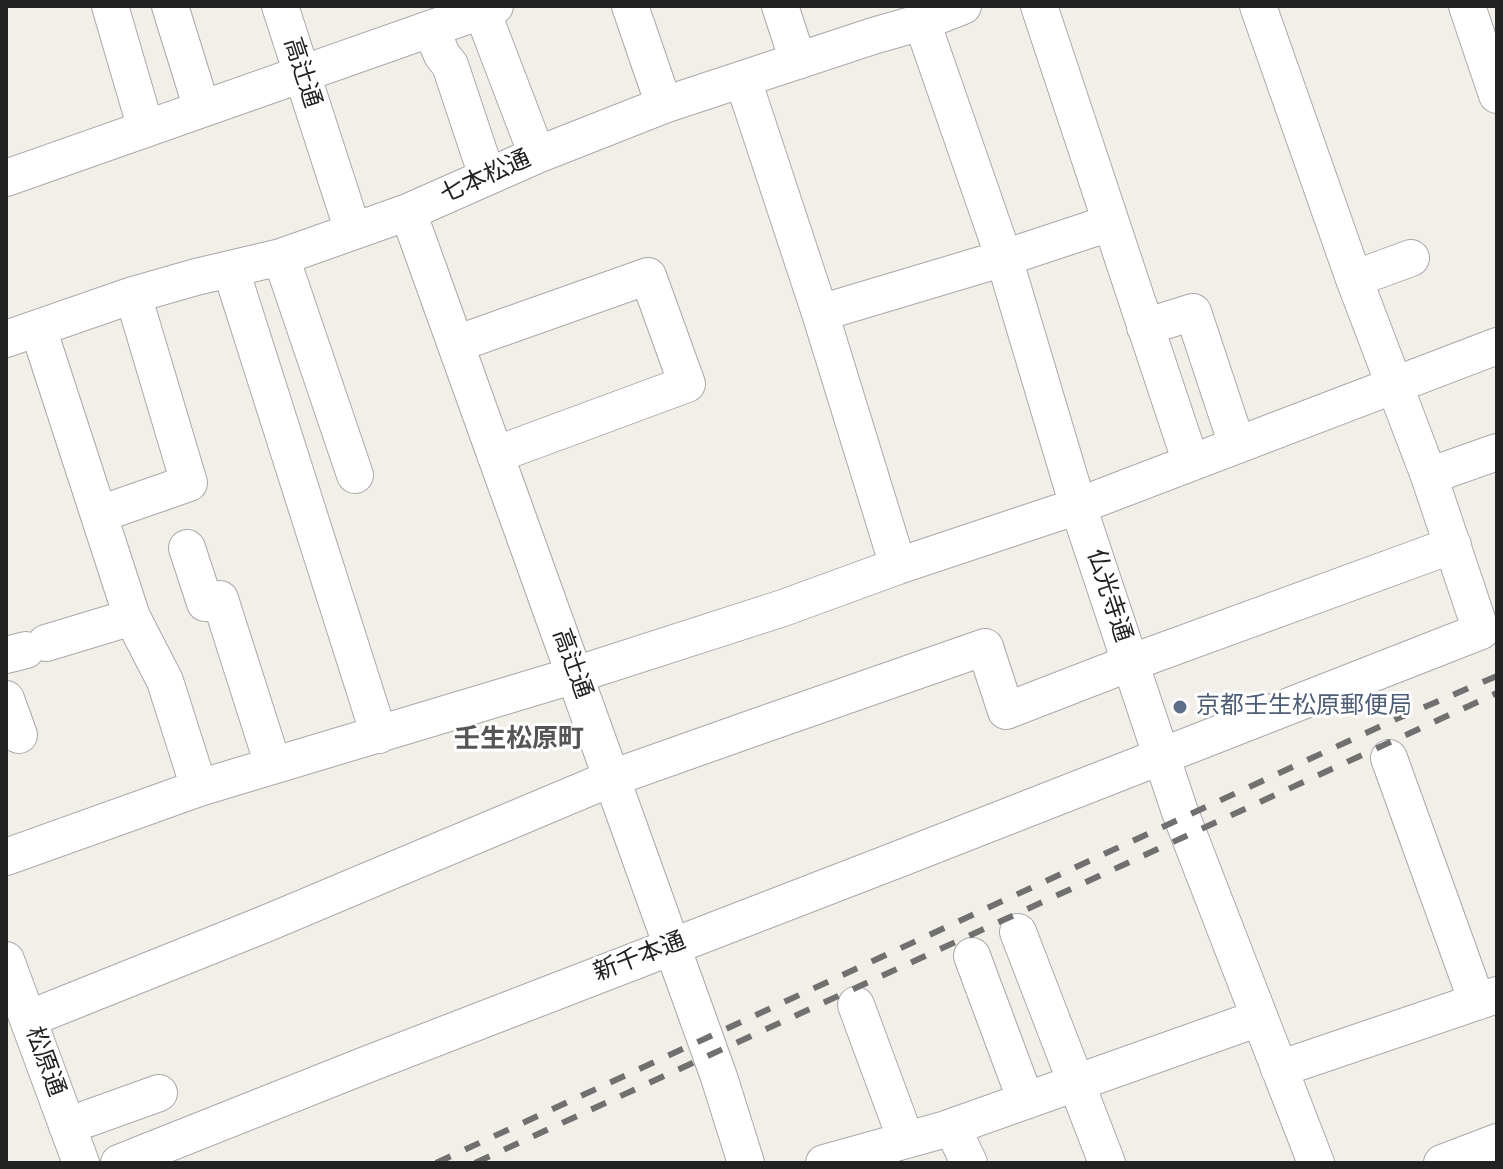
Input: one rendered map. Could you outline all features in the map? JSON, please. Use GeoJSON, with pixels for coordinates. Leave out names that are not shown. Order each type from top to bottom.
{"type":"FeatureCollection","features":[{"type":"Feature","properties":{"kind":"street"},"geometry":{"type":"LineString","coordinates":[[110,6],[146,129]]}},
{"type":"Feature","properties":{"kind":"street"},"geometry":{"type":"LineString","coordinates":[[170,6],[202,109]]}},
{"type":"Feature","properties":{"kind":"street","name":"高辻通"},"geometry":{"type":"LineString","coordinates":[[280,6],[353,231]]}},
{"type":"Feature","properties":{"kind":"street"},"geometry":{"type":"LineString","coordinates":[[630,6],[664,105]]}},
{"type":"Feature","properties":{"kind":"street"},"geometry":{"type":"LineString","coordinates":[[780,6],[798,61]]}},
{"type":"Feature","properties":{"kind":"street","name":"七本松通"},"geometry":{"type":"LineString","coordinates":[[22,334],[133,295],[281,257],[408,212],[537,155],[664,105],[798,61],[868,21],[922,22],[963,6]]}},
{"type":"Feature","properties":{"kind":"street"},"geometry":{"type":"LineString","coordinates":[[1039,6],[1191,463]]}},
{"type":"Feature","properties":{"kind":"street"},"geometry":{"type":"LineString","coordinates":[[22,1032],[612,778],[985,647],[1006,711],[1453,545],[1354,279],[1258,6]]}},
{"type":"Feature","properties":{"kind":"street"},"geometry":{"type":"LineString","coordinates":[[1467,6],[1497,95]]}},
{"type":"Feature","properties":{"kind":"street"},"geometry":{"type":"LineString","coordinates":[[6,178],[301,74],[441,19],[489,8],[537,155]]}},
{"type":"Feature","properties":{"kind":"street"},"geometry":{"type":"LineString","coordinates":[[441,19],[442,55],[450,65],[487,176]]}},
{"type":"Feature","properties":{"kind":"street","name":"仏光寺通"},"geometry":{"type":"LineString","coordinates":[[922,22],[1004,258],[1078,506],[1162,756],[1199,862],[1316,1163]]}},
{"type":"Feature","properties":{"kind":"street"},"geometry":{"type":"LineString","coordinates":[[743,80],[820,313],[898,566]]}},
{"type":"Feature","properties":{"kind":"street","name":"高辻通"},"geometry":{"type":"LineString","coordinates":[[408,212],[719,1077],[746,1163]]}},
{"type":"Feature","properties":{"kind":"street"},"geometry":{"type":"LineString","coordinates":[[820,313],[1110,223]]}},
{"type":"Feature","properties":{"kind":"street"},"geometry":{"type":"LineString","coordinates":[[281,257],[355,475]]}},
{"type":"Feature","properties":{"kind":"street"},"geometry":{"type":"LineString","coordinates":[[1354,279],[1411,258]]}},
{"type":"Feature","properties":{"kind":"street"},"geometry":{"type":"LineString","coordinates":[[231,270],[379,735]]}},
{"type":"Feature","properties":{"kind":"street"},"geometry":{"type":"LineString","coordinates":[[456,344],[648,276],[687,384],[495,455]]}},
{"type":"Feature","properties":{"kind":"street"},"geometry":{"type":"LineString","coordinates":[[100,514],[189,483],[133,295]]}},
{"type":"Feature","properties":{"kind":"street"},"geometry":{"type":"LineString","coordinates":[[1145,327],[1193,312],[1237,445]]}},
{"type":"Feature","properties":{"kind":"street"},"geometry":{"type":"LineString","coordinates":[[22,334],[100,514],[132,617],[165,681],[199,788]]}},
{"type":"Feature","properties":{"kind":"street"},"geometry":{"type":"LineString","coordinates":[[6,857],[199,788],[575,675],[783,608],[1078,506],[1497,346]]}},
{"type":"Feature","properties":{"kind":"street"},"geometry":{"type":"LineString","coordinates":[[1429,476],[1497,452]]}},
{"type":"Feature","properties":{"kind":"street","name":"新千本通"},"geometry":{"type":"LineString","coordinates":[[119,1163],[1481,631],[1453,545]]}},
{"type":"Feature","properties":{"kind":"street"},"geometry":{"type":"LineString","coordinates":[[187,548],[205,603],[220,599],[273,765]]}},
{"type":"Feature","properties":{"kind":"street"},"geometry":{"type":"LineString","coordinates":[[26,649],[132,617]]}},
{"type":"Feature","properties":{"kind":"street"},"geometry":{"type":"LineString","coordinates":[[6,699],[19,735]]}},
{"type":"Feature","properties":{"kind":"street"},"geometry":{"type":"LineString","coordinates":[[1279,1069],[1487,998],[1389,758]]}},
{"type":"Feature","properties":{"kind":"street"},"geometry":{"type":"LineString","coordinates":[[1018,932],[1107,1163]]}},
{"type":"Feature","properties":{"kind":"street"},"geometry":{"type":"LineString","coordinates":[[972,956],[1026,1101]]}},
{"type":"Feature","properties":{"kind":"street","name":"松原通"},"geometry":{"type":"LineString","coordinates":[[6,960],[22,1032],[67,1126],[81,1163]]}},
{"type":"Feature","properties":{"kind":"street"},"geometry":{"type":"LineString","coordinates":[[856,1005],[906,1140]]}},
{"type":"Feature","properties":{"kind":"street"},"geometry":{"type":"LineString","coordinates":[[824,1163],[952,1127],[1259,1018]]}},
{"type":"Feature","properties":{"kind":"street"},"geometry":{"type":"LineString","coordinates":[[67,1126],[159,1093]]}},
{"type":"Feature","properties":{"kind":"street"},"geometry":{"type":"LineString","coordinates":[[952,1127],[969,1163]]}},
{"type":"Feature","properties":{"kind":"street"},"geometry":{"type":"LineString","coordinates":[[1442,1163],[1497,1142]]}},
{"type":"Feature","properties":{"kind":"railway"},"geometry":{"type":"LineString","coordinates":[[436,1163],[1394,720],[1497,676]]}},
{"type":"Feature","properties":{"kind":"railway"},"geometry":{"type":"LineString","coordinates":[[475,1163],[1497,693]]}},
{"type":"Feature","properties":{"kind":"place","name":"京都壬生松原郵便局"},"geometry":{"type":"Point","coordinates":[1180,707]}},
{"type":"Feature","properties":{"kind":"district","name":"壬生松原町"},"geometry":{"type":"Point","coordinates":[519,741]}}]}
